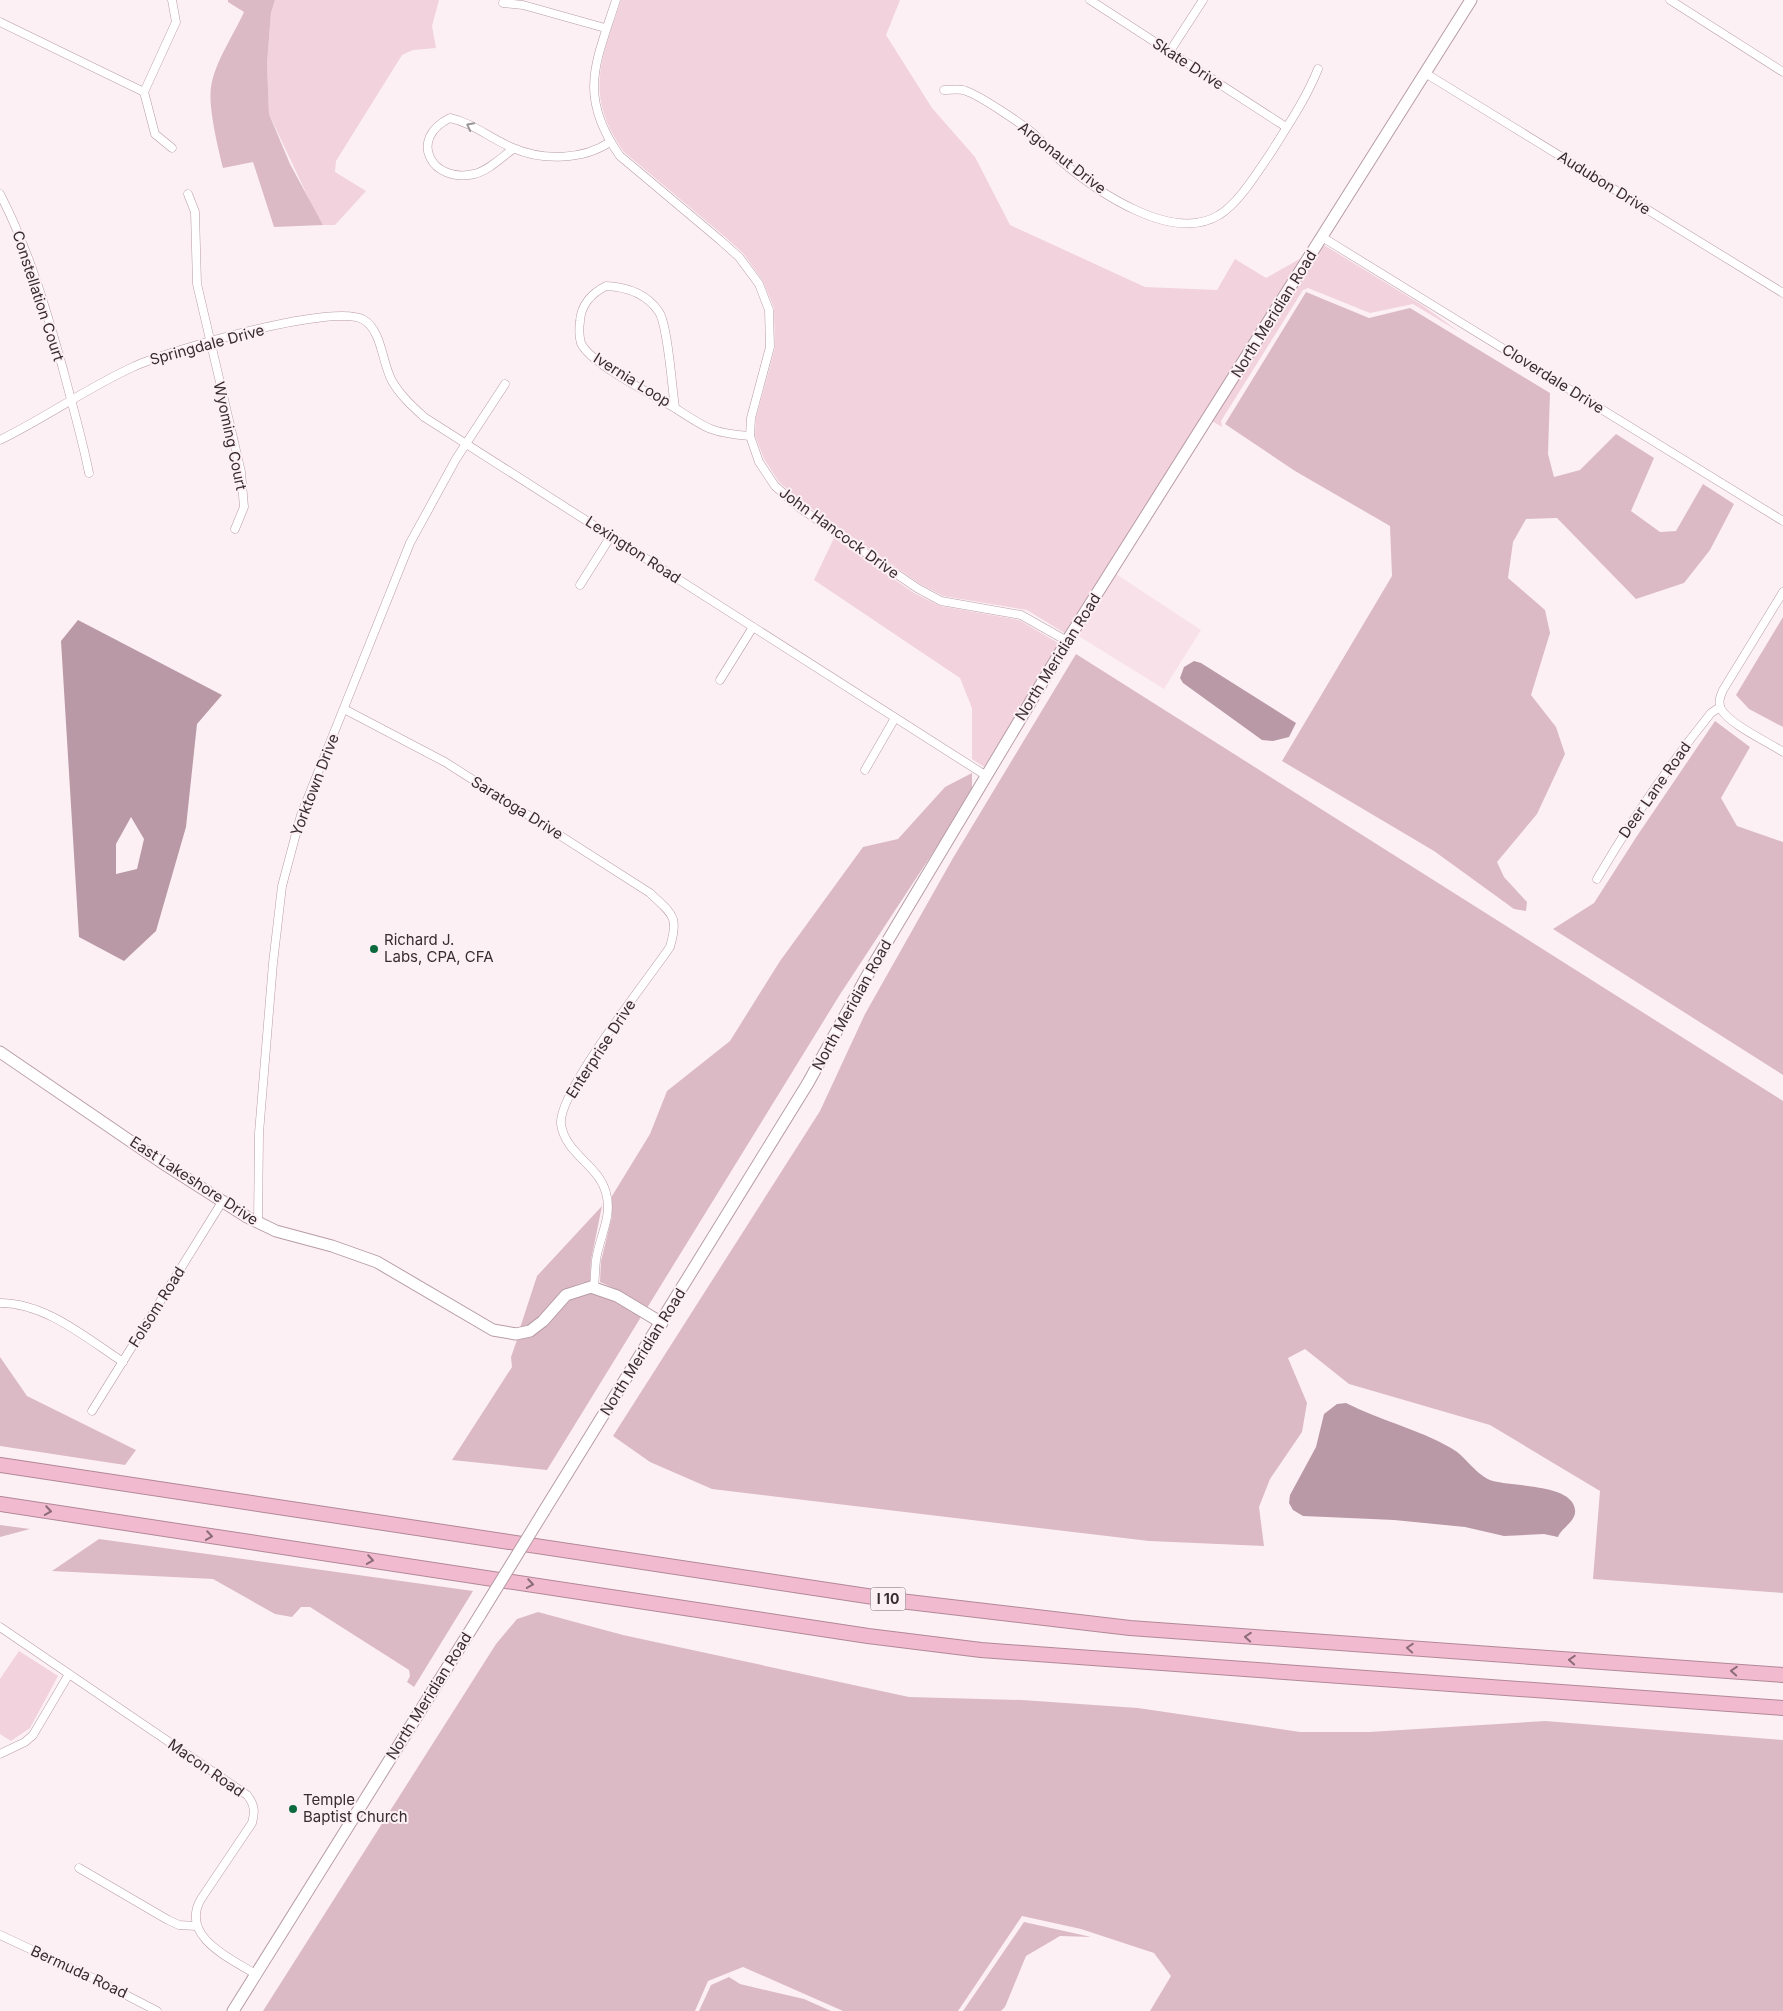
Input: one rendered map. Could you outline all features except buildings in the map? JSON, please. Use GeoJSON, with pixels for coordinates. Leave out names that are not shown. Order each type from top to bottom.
{"type":"FeatureCollection","features":[{"type":"Feature","properties":{"kind":"highway","name":"I 10"},"geometry":{"type":"LineString","coordinates":[[0,1465],[900,1601],[1014,1615],[1140,1628],[1783,1674]]}},
{"type":"Feature","properties":{"kind":"highway"},"geometry":{"type":"LineString","coordinates":[[0,1504],[868,1636],[981,1650],[1783,1708]]}},
{"type":"Feature","properties":{"kind":"main road","name":"North Meridian Road"},"geometry":{"type":"LineString","coordinates":[[233,2011],[662,1323],[808,1083],[868,975],[1067,641],[1471,0]]}},
{"type":"Feature","properties":{"kind":"main road","name":"East Lakeshore Drive"},"geometry":{"type":"LineString","coordinates":[[0,1052],[222,1202],[258,1223],[276,1231],[340,1249],[377,1262],[412,1280],[478,1322],[505,1334],[530,1331],[543,1321],[566,1295],[576,1290],[594,1287]]}},
{"type":"Feature","properties":{"kind":"main road"},"geometry":{"type":"LineString","coordinates":[[594,1287],[617,1296],[662,1323]]}},
{"type":"Feature","properties":{"kind":"street"},"geometry":{"type":"LineString","coordinates":[[172,0],[176,22],[144,92],[155,134],[172,148]]}},
{"type":"Feature","properties":{"kind":"street","name":"John Hancock Drive"},"geometry":{"type":"LineString","coordinates":[[616,0],[599,45],[594,78],[598,112],[610,142],[620,156],[739,257],[759,284],[769,310],[770,347],[753,410],[750,436],[759,462],[775,486],[800,508],[917,588],[941,601],[1021,615],[1067,641]]}},
{"type":"Feature","properties":{"kind":"street","name":"Skate Drive"},"geometry":{"type":"LineString","coordinates":[[1090,0],[1286,127]]}},
{"type":"Feature","properties":{"kind":"street"},"geometry":{"type":"LineString","coordinates":[[1170,51],[1204,0]]}},
{"type":"Feature","properties":{"kind":"street"},"geometry":{"type":"LineString","coordinates":[[1670,0],[1783,72]]}},
{"type":"Feature","properties":{"kind":"street"},"geometry":{"type":"LineString","coordinates":[[503,3],[523,4],[605,28]]}},
{"type":"Feature","properties":{"kind":"street"},"geometry":{"type":"LineString","coordinates":[[0,22],[144,92]]}},
{"type":"Feature","properties":{"kind":"street","name":"Argonaut Drive"},"geometry":{"type":"LineString","coordinates":[[944,90],[966,90],[982,100],[1035,134],[1059,159],[1087,181],[1118,200],[1152,218],[1187,225],[1219,216],[1249,185],[1310,89],[1318,69]]}},
{"type":"Feature","properties":{"kind":"street","name":"Audubon Drive"},"geometry":{"type":"LineString","coordinates":[[1425,73],[1783,293]]}},
{"type":"Feature","properties":{"kind":"street"},"geometry":{"type":"LineString","coordinates":[[513,149],[477,174],[463,176],[447,174],[434,165],[429,157],[428,144],[435,129],[450,118],[460,120],[513,149],[558,157],[594,152],[610,142]]}},
{"type":"Feature","properties":{"kind":"street","name":"Constellation Court"},"geometry":{"type":"LineString","coordinates":[[0,194],[33,270],[72,400],[89,473]]}},
{"type":"Feature","properties":{"kind":"street","name":"Wyoming Court"},"geometry":{"type":"LineString","coordinates":[[188,194],[195,212],[194,241],[197,284],[242,479],[244,507],[235,529]]}},
{"type":"Feature","properties":{"kind":"street","name":"Cloverdale Drive"},"geometry":{"type":"LineString","coordinates":[[1322,237],[1783,521]]}},
{"type":"Feature","properties":{"kind":"street","name":"Ivernia Loop"},"geometry":{"type":"LineString","coordinates":[[675,408],[671,368],[661,314],[648,299],[631,290],[620,286],[606,286],[598,290],[580,312],[579,330],[582,344],[592,358],[705,428],[719,434],[750,436]]}},
{"type":"Feature","properties":{"kind":"street","name":"Lexington Road"},"geometry":{"type":"LineString","coordinates":[[313,319],[350,316],[365,320],[371,326],[391,380],[398,391],[424,417],[986,775]]}},
{"type":"Feature","properties":{"kind":"street","name":"Springdale Drive"},"geometry":{"type":"LineString","coordinates":[[0,440],[154,357],[209,342],[313,319]]}},
{"type":"Feature","properties":{"kind":"street","name":"Yorktown Drive"},"geometry":{"type":"LineString","coordinates":[[258,1223],[259,1134],[282,886],[287,862],[309,791],[410,543],[436,493],[505,384]]}},
{"type":"Feature","properties":{"kind":"street"},"geometry":{"type":"LineString","coordinates":[[580,585],[611,536]]}},
{"type":"Feature","properties":{"kind":"street"},"geometry":{"type":"LineString","coordinates":[[1783,592],[1723,690],[1720,698],[1720,707],[1733,721],[1783,752]]}},
{"type":"Feature","properties":{"kind":"street"},"geometry":{"type":"LineString","coordinates":[[720,680],[753,627]]}},
{"type":"Feature","properties":{"kind":"street","name":"Deer Lane Road"},"geometry":{"type":"LineString","coordinates":[[1597,879],[1621,838],[1672,763],[1711,713],[1720,707]]}},
{"type":"Feature","properties":{"kind":"street","name":"Saratoga Drive"},"geometry":{"type":"LineString","coordinates":[[344,709],[445,762],[650,893],[670,912],[676,926]]}},
{"type":"Feature","properties":{"kind":"street"},"geometry":{"type":"LineString","coordinates":[[865,770],[895,718]]}},
{"type":"Feature","properties":{"kind":"street","name":"Enterprise Drive"},"geometry":{"type":"LineString","coordinates":[[594,1287],[596,1260],[607,1217],[607,1194],[592,1169],[568,1143],[562,1131],[561,1118],[572,1090],[670,947],[676,926]]}},
{"type":"Feature","properties":{"kind":"street","name":"Folsom Road"},"geometry":{"type":"LineString","coordinates":[[92,1411],[222,1202]]}},
{"type":"Feature","properties":{"kind":"street"},"geometry":{"type":"LineString","coordinates":[[0,1304],[28,1306],[51,1316],[123,1362]]}},
{"type":"Feature","properties":{"kind":"street","name":"Macon Road"},"geometry":{"type":"LineString","coordinates":[[0,1627],[247,1795],[252,1801],[254,1812],[252,1823],[195,1908],[196,1926]]}},
{"type":"Feature","properties":{"kind":"street"},"geometry":{"type":"LineString","coordinates":[[0,1754],[25,1742],[33,1735],[69,1674]]}},
{"type":"Feature","properties":{"kind":"street"},"geometry":{"type":"LineString","coordinates":[[79,1868],[168,1920],[179,1925],[196,1926],[205,1940],[257,1974]]}},
{"type":"Feature","properties":{"kind":"street","name":"Bermuda Road"},"geometry":{"type":"LineString","coordinates":[[0,1935],[108,1985],[157,2011]]}},
{"type":"Feature","properties":{"kind":"shaded area"},"geometry":{"type":"Polygon","coordinates":[[[228,0],[275,0],[271,13],[267,64],[269,114],[290,164],[323,225],[274,227],[253,162],[223,168],[212,116],[211,87],[216,68],[244,12],[228,2],[228,0]]]}},
{"type":"Feature","properties":{"kind":"shaded area"},"geometry":{"type":"Polygon","coordinates":[[[275,0],[439,0],[432,26],[436,48],[413,50],[402,55],[336,161],[335,172],[366,191],[335,225],[323,225],[316,214],[269,114],[267,64],[271,13],[275,0]]]}},
{"type":"Feature","properties":{"kind":"shaded area"},"geometry":{"type":"Polygon","coordinates":[[[621,0],[900,0],[886,35],[932,108],[975,157],[1010,225],[1145,287],[1217,290],[1235,259],[1266,278],[1305,256],[1066,634],[1027,610],[943,596],[920,584],[803,503],[779,482],[764,459],[755,435],[756,418],[775,348],[774,308],[763,281],[743,253],[624,152],[611,131],[604,112],[600,94],[600,77],[603,59],[621,0]]]}},
{"type":"Feature","properties":{"kind":"shaded area"},"geometry":{"type":"Polygon","coordinates":[[[1324,245],[1422,305],[1461,333],[1413,304],[1370,313],[1308,288],[1303,290],[1221,421],[1222,427],[1212,421],[1324,245]]]}},
{"type":"Feature","properties":{"kind":"shaded area"},"geometry":{"type":"Polygon","coordinates":[[[1306,292],[1369,318],[1410,308],[1550,393],[1548,454],[1554,477],[1580,470],[1616,434],[1654,458],[1631,511],[1660,532],[1676,531],[1703,484],[1734,504],[1710,550],[1684,583],[1636,599],[1557,518],[1526,519],[1513,542],[1508,578],[1545,610],[1550,633],[1531,695],[1556,727],[1565,754],[1537,814],[1497,862],[1504,877],[1527,902],[1526,911],[1514,909],[1434,851],[1282,761],[1392,576],[1390,526],[1295,471],[1225,424],[1306,292]]]}},
{"type":"Feature","properties":{"kind":"shaded area"},"geometry":{"type":"Polygon","coordinates":[[[834,538],[914,593],[940,606],[1019,620],[1060,644],[984,767],[972,759],[972,708],[960,678],[814,580],[834,538]]]}},
{"type":"Feature","properties":{"kind":"shaded area"},"geometry":{"type":"Polygon","coordinates":[[[1116,574],[1201,630],[1164,689],[1077,635],[1116,574]]]}},
{"type":"Feature","properties":{"kind":"shaded area"},"geometry":{"type":"Polygon","coordinates":[[[1783,617],[1783,727],[1749,709],[1736,695],[1783,617]]]}},
{"type":"Feature","properties":{"kind":"shaded area"},"geometry":{"type":"Polygon","coordinates":[[[78,620],[222,695],[197,724],[186,827],[156,931],[124,961],[79,937],[61,641],[78,620]],[[131,817],[116,844],[116,874],[137,869],[144,839],[131,817]]]}},
{"type":"Feature","properties":{"kind":"shaded area"},"geometry":{"type":"Polygon","coordinates":[[[1076,654],[1783,1101],[1783,1593],[1593,1579],[1600,1491],[1490,1425],[1349,1384],[1305,1349],[1288,1358],[1307,1403],[1302,1432],[1270,1479],[1259,1507],[1264,1546],[1149,1541],[712,1489],[650,1462],[613,1436],[820,1111],[865,1014],[953,858],[1076,654]]]}},
{"type":"Feature","properties":{"kind":"shaded area"},"geometry":{"type":"Polygon","coordinates":[[[1194,661],[1201,663],[1296,723],[1289,737],[1273,741],[1262,740],[1183,683],[1180,678],[1184,667],[1194,661]]]}},
{"type":"Feature","properties":{"kind":"shaded area"},"geometry":{"type":"Polygon","coordinates":[[[1715,721],[1750,747],[1721,798],[1737,826],[1783,842],[1783,1075],[1553,929],[1594,903],[1715,721]]]}},
{"type":"Feature","properties":{"kind":"shaded area"},"geometry":{"type":"Polygon","coordinates":[[[972,773],[972,788],[949,828],[839,996],[647,1308],[620,1291],[600,1282],[601,1261],[612,1217],[612,1196],[650,1134],[667,1091],[730,1041],[780,961],[863,847],[898,839],[945,787],[972,773]]]}},
{"type":"Feature","properties":{"kind":"shaded area"},"geometry":{"type":"Polygon","coordinates":[[[602,1206],[591,1260],[590,1281],[578,1284],[568,1290],[538,1318],[520,1328],[537,1276],[602,1206]]]}},
{"type":"Feature","properties":{"kind":"shaded area"},"geometry":{"type":"Polygon","coordinates":[[[593,1292],[614,1301],[641,1317],[547,1470],[452,1460],[512,1367],[511,1357],[517,1340],[533,1334],[570,1299],[593,1292]]]}},
{"type":"Feature","properties":{"kind":"shaded area"},"geometry":{"type":"Polygon","coordinates":[[[0,1357],[27,1396],[136,1450],[125,1465],[0,1446],[0,1357]]]}},
{"type":"Feature","properties":{"kind":"shaded area"},"geometry":{"type":"Polygon","coordinates":[[[1346,1403],[1438,1441],[1451,1448],[1481,1475],[1493,1481],[1547,1489],[1566,1496],[1575,1508],[1571,1522],[1558,1537],[1544,1534],[1504,1536],[1465,1527],[1394,1520],[1303,1516],[1293,1510],[1289,1503],[1290,1495],[1316,1447],[1324,1414],[1337,1404],[1346,1403]]]}},
{"type":"Feature","properties":{"kind":"shaded area"},"geometry":{"type":"Polygon","coordinates":[[[0,1525],[30,1529],[0,1537],[0,1525]]]}},
{"type":"Feature","properties":{"kind":"shaded area"},"geometry":{"type":"Polygon","coordinates":[[[99,1539],[473,1591],[414,1687],[407,1682],[410,1676],[409,1670],[310,1607],[301,1607],[292,1617],[275,1614],[213,1579],[52,1571],[99,1539]]]}},
{"type":"Feature","properties":{"kind":"shaded area"},"geometry":{"type":"Polygon","coordinates":[[[538,1612],[623,1635],[909,1697],[1022,1700],[1138,1708],[1300,1732],[1369,1732],[1545,1721],[1783,1740],[1783,2011],[1150,2011],[1171,1976],[1154,1953],[1081,1929],[1022,1916],[958,2011],[843,2011],[743,1967],[708,1981],[695,2011],[263,2011],[496,1644],[517,1619],[538,1612]]]}},
{"type":"Feature","properties":{"kind":"shaded area"},"geometry":{"type":"Polygon","coordinates":[[[19,1651],[58,1676],[30,1728],[11,1741],[0,1734],[0,1679],[19,1651]]]}},
{"type":"Feature","properties":{"kind":"shaded area"},"geometry":{"type":"Polygon","coordinates":[[[1024,1922],[1091,1937],[1060,1936],[1026,1956],[1005,2007],[1001,2011],[963,2011],[1024,1922]]]}},
{"type":"Feature","properties":{"kind":"shaded area"},"geometry":{"type":"Polygon","coordinates":[[[729,1977],[740,1984],[804,1999],[831,2011],[699,2011],[711,1985],[729,1977]]]}},
{"type":"Feature","properties":{"kind":"place","name":"Richard J. Labs, CPA, CFA"},"geometry":{"type":"Point","coordinates":[374,949]}},
{"type":"Feature","properties":{"kind":"place","name":"Temple Baptist Church"},"geometry":{"type":"Point","coordinates":[293,1809]}}]}
